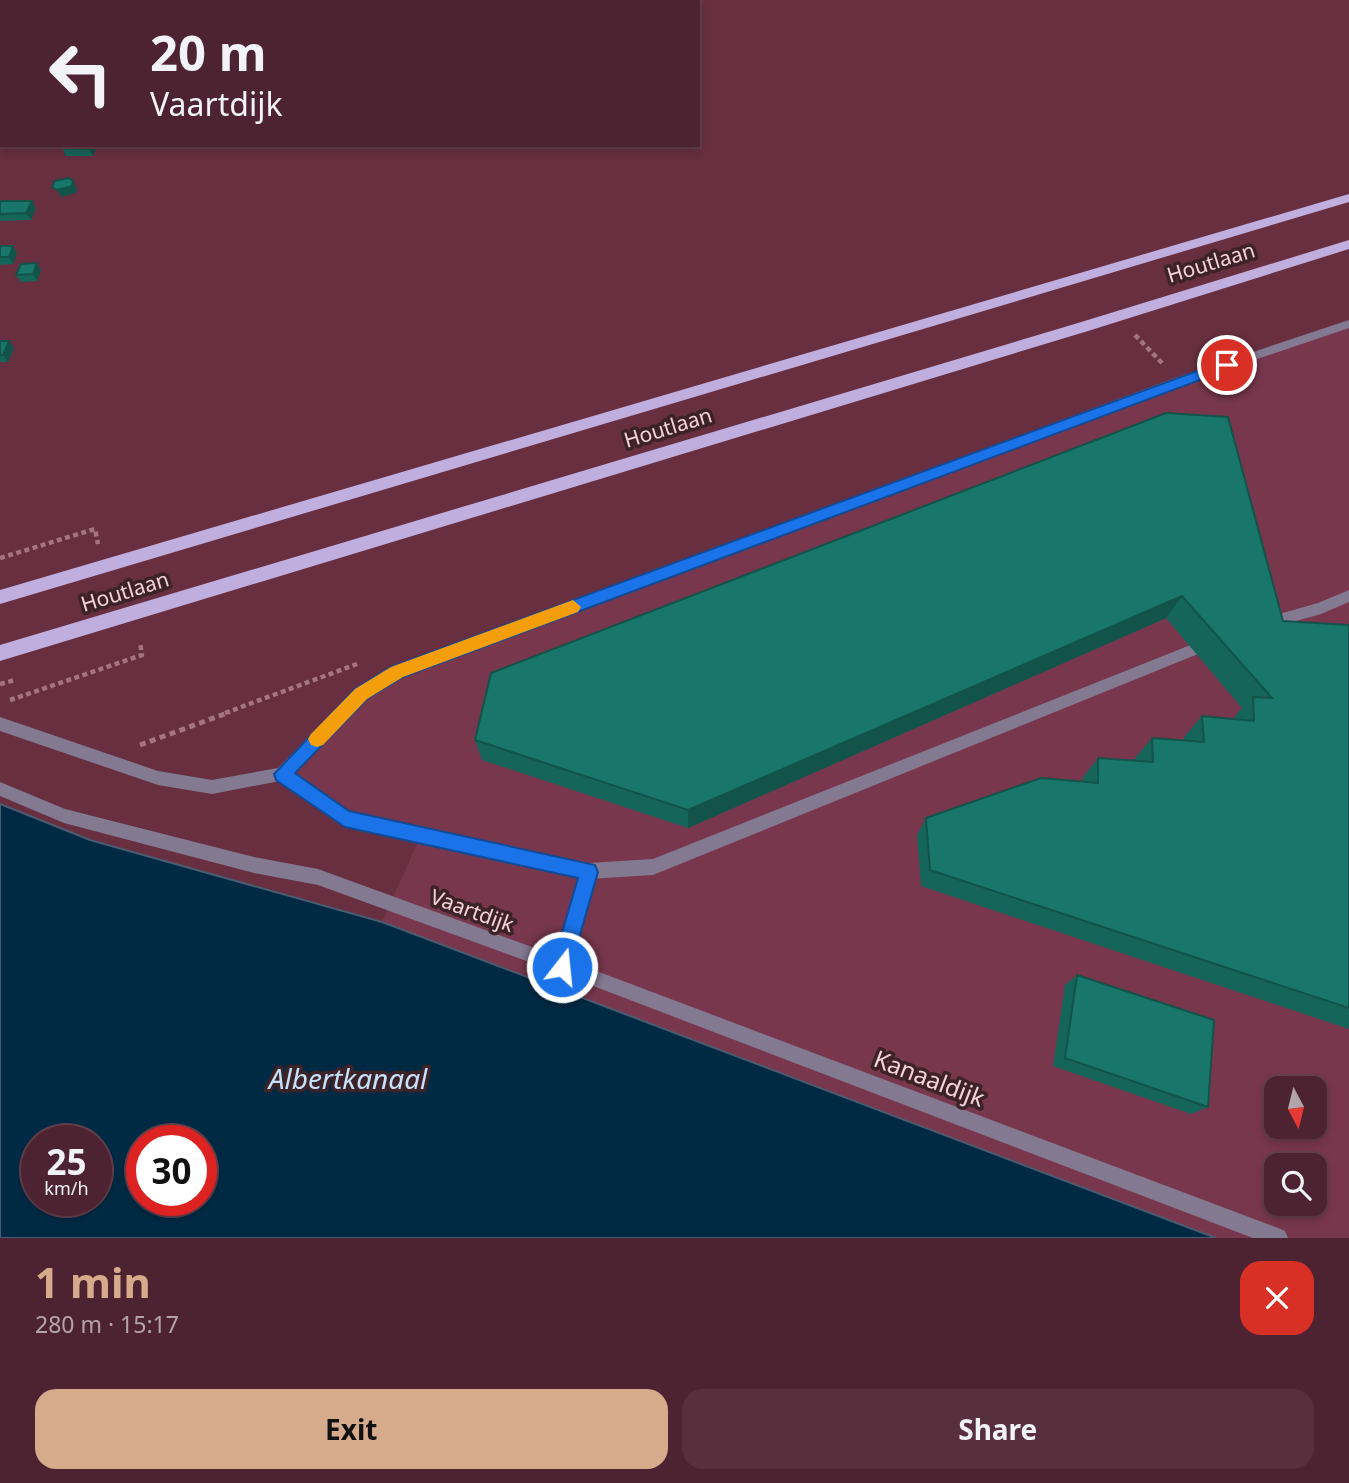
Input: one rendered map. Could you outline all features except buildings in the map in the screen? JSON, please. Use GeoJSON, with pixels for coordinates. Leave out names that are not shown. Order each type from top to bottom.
{"type":"FeatureCollection","features":[{"type":"Feature","properties":{"kind":"main road","name":"Houtlaan"},"geometry":{"type":"LineString","coordinates":[[6,595],[1349,198]]}},
{"type":"Feature","properties":{"kind":"main road","name":"Houtlaan"},"geometry":{"type":"LineString","coordinates":[[0,653],[1083,327],[1349,244]]}},
{"type":"Feature","properties":{"kind":"street"},"geometry":{"type":"LineString","coordinates":[[0,724],[158,778],[212,787],[282,774],[361,694],[397,672],[1179,381],[1349,324]]}},
{"type":"Feature","properties":{"kind":"street"},"geometry":{"type":"LineString","coordinates":[[1259,625],[1321,608],[1349,596]]}},
{"type":"Feature","properties":{"kind":"street"},"geometry":{"type":"LineString","coordinates":[[282,774],[345,818],[589,872],[653,867],[1193,650]]}},
{"type":"Feature","properties":{"kind":"street","name":"Vaartdijk"},"geometry":{"type":"LineString","coordinates":[[0,789],[64,816],[254,865],[318,877],[562,967]]}},
{"type":"Feature","properties":{"kind":"street"},"geometry":{"type":"LineString","coordinates":[[562,967],[589,872]]}},
{"type":"Feature","properties":{"kind":"street","name":"Kanaaldijk"},"geometry":{"type":"LineString","coordinates":[[562,967],[1278,1238]]}},
{"type":"Feature","properties":{"kind":"path"},"geometry":{"type":"LineString","coordinates":[[1132,332],[1167,368]]}},
{"type":"Feature","properties":{"kind":"path"},"geometry":{"type":"LineString","coordinates":[[0,558],[95,529]]}},
{"type":"Feature","properties":{"kind":"path"},"geometry":{"type":"LineString","coordinates":[[23,695],[142,655],[140,642]]}},
{"type":"Feature","properties":{"kind":"shaded area"},"geometry":{"type":"Polygon","coordinates":[[[1349,324],[1349,1238],[1216,1238],[382,922],[421,835],[345,819],[282,774],[361,694],[397,672],[1104,410],[1349,324]]]}},
{"type":"Feature","properties":{"kind":"water","name":"Albertkanaal"},"geometry":{"type":"Polygon","coordinates":[[[0,804],[90,840],[382,922],[1216,1238],[0,1238],[0,804]]]}},
{"type":"Feature","properties":{"kind":"slow traffic"},"geometry":{"type":"LineString","coordinates":[[317,739],[361,694],[397,672],[573,607]]}},
{"type":"Feature","properties":{"kind":"route"},"geometry":{"type":"LineString","coordinates":[[562,967],[589,872],[345,818],[282,774],[361,694],[397,672],[1227,365]]}}]}
